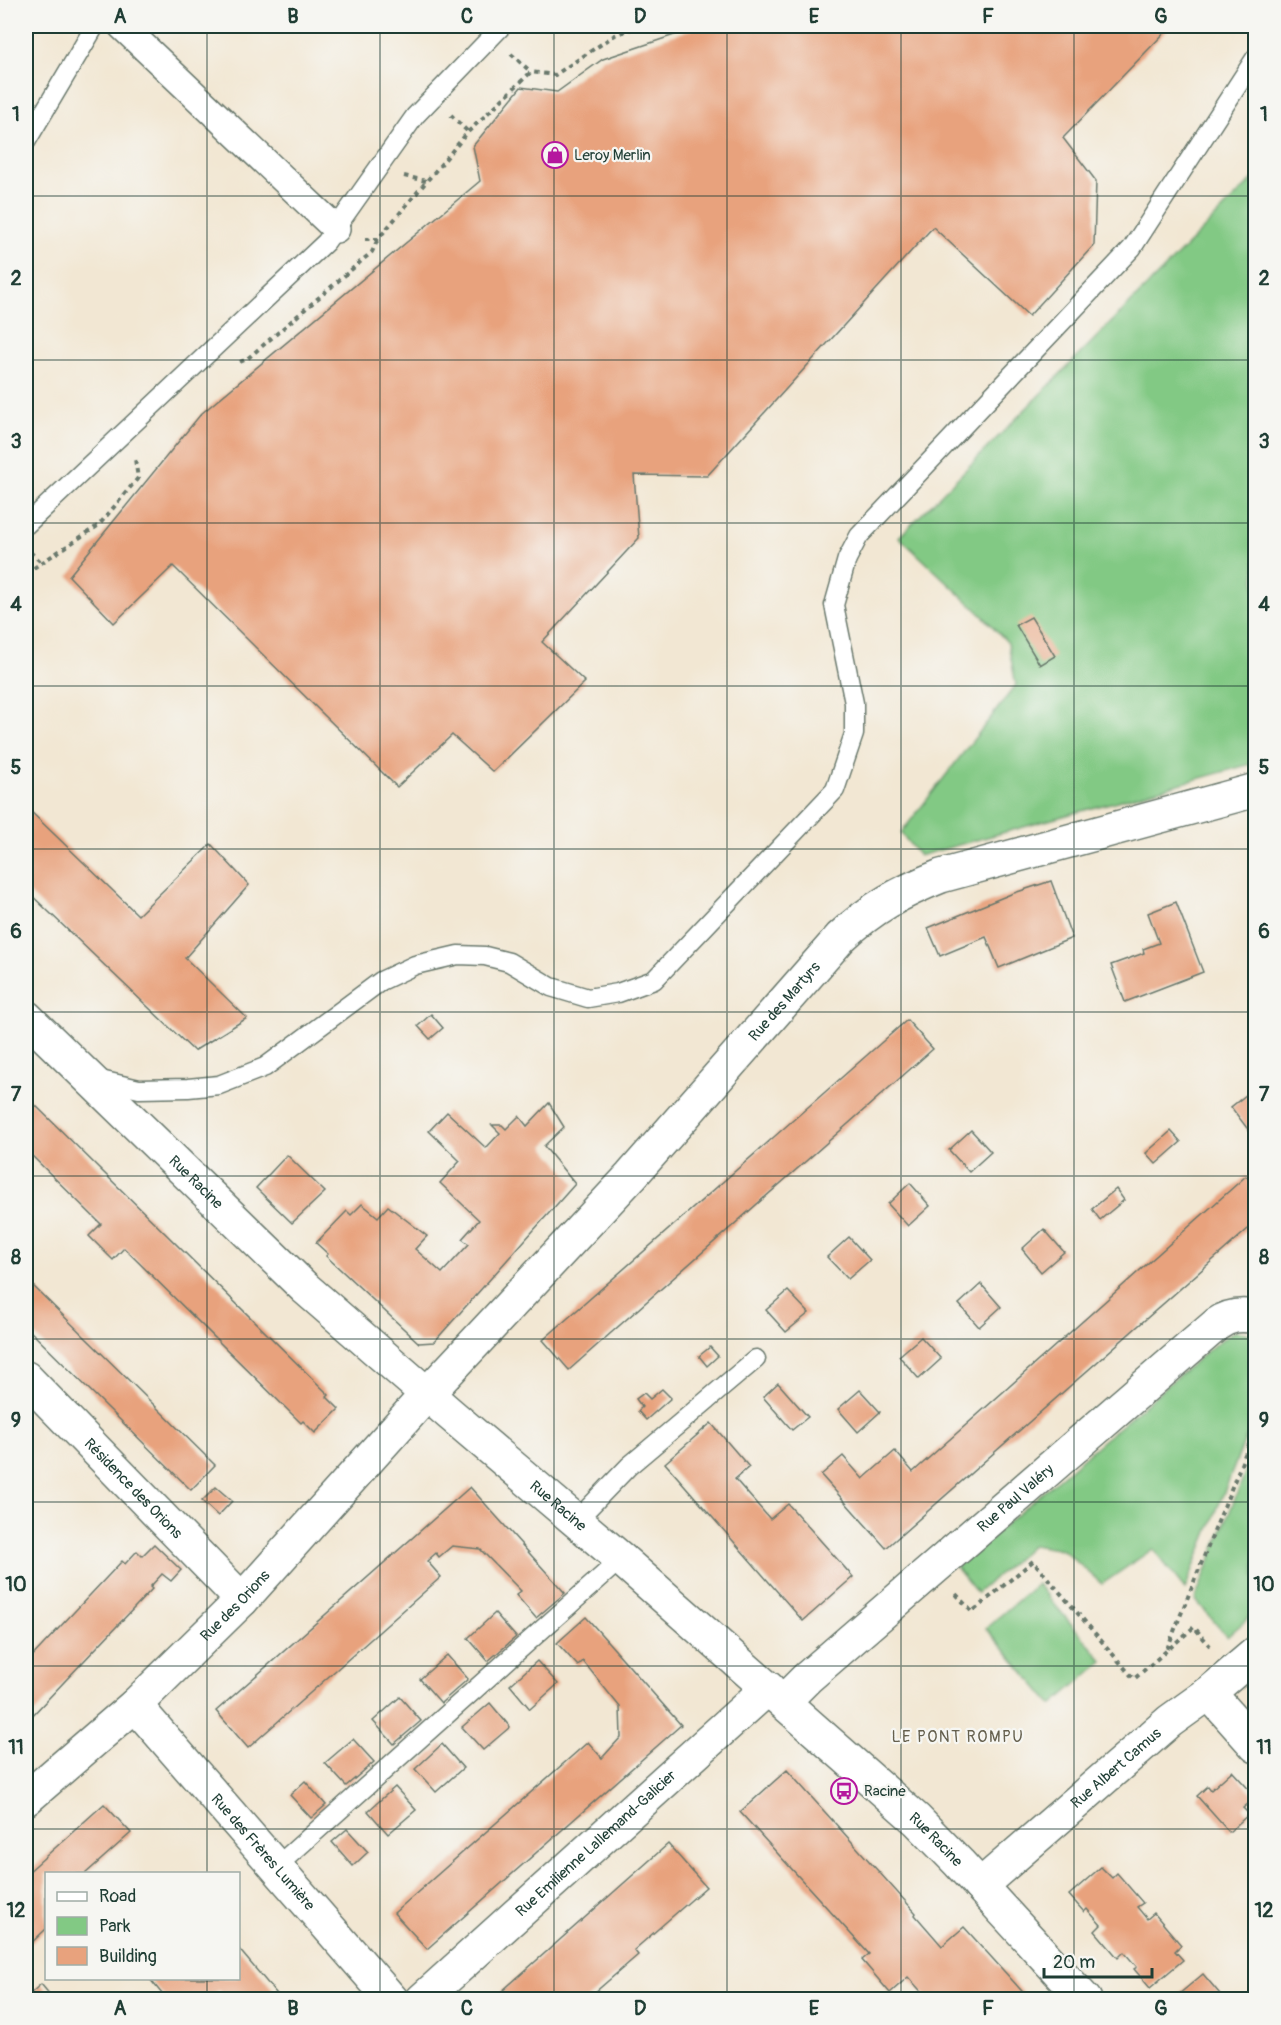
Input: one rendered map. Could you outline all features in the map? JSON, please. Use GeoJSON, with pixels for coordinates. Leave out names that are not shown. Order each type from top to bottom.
{"type":"FeatureCollection","features":[{"type":"Feature","properties":{"kind":"street"},"geometry":{"type":"LineString","coordinates":[[122,26],[336,229]]}},
{"type":"Feature","properties":{"kind":"street","name":"Rue des Martyrs"},"geometry":{"type":"LineString","coordinates":[[427,1394],[631,1176],[841,937],[875,907],[898,894],[942,876],[1256,790]]}},
{"type":"Feature","properties":{"kind":"street","name":"Rue Racine"},"geometry":{"type":"LineString","coordinates":[[26,1017],[305,1288],[621,1559],[938,1840],[1085,2000]]}},
{"type":"Feature","properties":{"kind":"street","name":"Rue Paul Valéry"},"geometry":{"type":"LineString","coordinates":[[776,1695],[807,1678],[1216,1323],[1233,1316],[1256,1317]]}},
{"type":"Feature","properties":{"kind":"street","name":"Résidence des Orions"},"geometry":{"type":"LineString","coordinates":[[26,1378],[242,1600]]}},
{"type":"Feature","properties":{"kind":"street","name":"Rue des Orions"},"geometry":{"type":"LineString","coordinates":[[26,1799],[135,1705],[242,1600],[427,1394]]}},
{"type":"Feature","properties":{"kind":"street"},"geometry":{"type":"LineString","coordinates":[[1232,1673],[1256,1746]]}},
{"type":"Feature","properties":{"kind":"street","name":"Rue Albert Camus"},"geometry":{"type":"LineString","coordinates":[[980,1886],[1170,1721],[1232,1673]]}},
{"type":"Feature","properties":{"kind":"street","name":"Rue Emilienne Lallemand-Galicier"},"geometry":{"type":"LineString","coordinates":[[422,2000],[776,1695]]}},
{"type":"Feature","properties":{"kind":"street","name":"Rue des Frères Lumière"},"geometry":{"type":"LineString","coordinates":[[135,1705],[392,2000]]}},
{"type":"Feature","properties":{"kind":"lane"},"geometry":{"type":"LineString","coordinates":[[26,142],[95,26]]}},
{"type":"Feature","properties":{"kind":"lane"},"geometry":{"type":"LineString","coordinates":[[26,525],[326,242],[414,116],[502,26]]}},
{"type":"Feature","properties":{"kind":"lane"},"geometry":{"type":"LineString","coordinates":[[87,1077],[139,1089],[219,1085],[265,1067],[381,981],[415,965],[458,955],[485,956],[509,962],[550,987],[588,998],[618,993],[654,980],[835,790],[854,734],[854,703],[834,605],[847,559],[859,536],[1132,248],[1256,57]]}},
{"type":"Feature","properties":{"kind":"lane"},"geometry":{"type":"LineString","coordinates":[[576,1521],[621,1473],[756,1359]]}},
{"type":"Feature","properties":{"kind":"lane"},"geometry":{"type":"LineString","coordinates":[[276,1867],[621,1559]]}},
{"type":"Feature","properties":{"kind":"path"},"geometry":{"type":"LineString","coordinates":[[238,363],[248,359],[372,252],[378,239],[468,132],[531,72],[555,75],[615,34],[639,26]]}},
{"type":"Feature","properties":{"kind":"path"},"geometry":{"type":"LineString","coordinates":[[336,229],[352,239],[378,239]]}},
{"type":"Feature","properties":{"kind":"path"},"geometry":{"type":"LineString","coordinates":[[26,573],[99,525],[138,478],[135,457]]}},
{"type":"Feature","properties":{"kind":"path"},"geometry":{"type":"LineString","coordinates":[[26,548],[41,562]]}},
{"type":"Feature","properties":{"kind":"path"},"geometry":{"type":"LineString","coordinates":[[1167,1651],[1256,1427]]}},
{"type":"Feature","properties":{"kind":"path"},"geometry":{"type":"LineString","coordinates":[[934,1568],[972,1612],[1033,1561],[1134,1679],[1194,1627],[1232,1673]]}},
{"type":"Feature","properties":{"kind":"green space"},"geometry":{"type":"Polygon","coordinates":[[[1255,177],[1255,763],[919,856],[901,833],[1016,685],[1008,643],[984,617],[899,537],[1255,177]]]}},
{"type":"Feature","properties":{"kind":"green space"},"geometry":{"type":"Polygon","coordinates":[[[1235,1331],[1255,1335],[1255,1415],[1185,1589],[1153,1549],[1102,1584],[1063,1550],[1032,1545],[977,1593],[956,1567],[1219,1341],[1235,1331]]]}},
{"type":"Feature","properties":{"kind":"green space"},"geometry":{"type":"Polygon","coordinates":[[[1255,1448],[1255,1612],[1227,1637],[1195,1599],[1255,1448]]]}},
{"type":"Feature","properties":{"kind":"green space"},"geometry":{"type":"Polygon","coordinates":[[[1037,1584],[1103,1661],[1052,1705],[986,1628],[1037,1584]]]}},
{"type":"Feature","properties":{"kind":"building"},"geometry":{"type":"Polygon","coordinates":[[[701,26],[1171,26],[1063,138],[1096,181],[1094,245],[1029,316],[933,227],[707,476],[634,475],[639,538],[542,642],[585,682],[493,772],[452,735],[397,787],[173,566],[114,623],[69,576],[201,414],[480,181],[473,146],[521,87],[557,92],[603,59],[701,26]]]}},
{"type":"Feature","properties":{"kind":"building"},"geometry":{"type":"Polygon","coordinates":[[[1031,617],[1055,656],[1040,665],[1016,625],[1031,617]]]}},
{"type":"Feature","properties":{"kind":"building"},"geometry":{"type":"Polygon","coordinates":[[[26,807],[138,915],[211,844],[249,885],[185,958],[247,1018],[194,1051],[26,890],[26,807]]]}},
{"type":"Feature","properties":{"kind":"building"},"geometry":{"type":"Polygon","coordinates":[[[1051,881],[1072,938],[999,968],[986,937],[940,956],[928,928],[1011,894],[1051,881]]]}},
{"type":"Feature","properties":{"kind":"building"},"geometry":{"type":"Polygon","coordinates":[[[1176,902],[1203,972],[1125,1002],[1111,965],[1144,953],[1143,949],[1159,943],[1148,913],[1176,902]]]}},
{"type":"Feature","properties":{"kind":"building"},"geometry":{"type":"Polygon","coordinates":[[[431,1014],[443,1028],[430,1039],[418,1026],[431,1014]]]}},
{"type":"Feature","properties":{"kind":"building"},"geometry":{"type":"Polygon","coordinates":[[[907,1020],[933,1049],[569,1370],[543,1340],[907,1020]]]}},
{"type":"Feature","properties":{"kind":"building"},"geometry":{"type":"Polygon","coordinates":[[[1256,1087],[1256,1140],[1231,1107],[1256,1087]]]}},
{"type":"Feature","properties":{"kind":"building"},"geometry":{"type":"Polygon","coordinates":[[[26,1096],[329,1395],[327,1397],[339,1409],[315,1433],[303,1421],[301,1423],[124,1248],[113,1260],[89,1236],[101,1224],[26,1150],[26,1096]]]}},
{"type":"Feature","properties":{"kind":"building"},"geometry":{"type":"Polygon","coordinates":[[[549,1103],[564,1127],[544,1146],[575,1184],[434,1342],[419,1343],[326,1256],[328,1254],[316,1243],[347,1211],[351,1215],[362,1204],[378,1217],[388,1206],[427,1236],[415,1249],[442,1273],[469,1244],[462,1239],[479,1220],[440,1183],[460,1161],[429,1131],[447,1112],[486,1148],[500,1133],[492,1125],[502,1125],[506,1129],[519,1116],[527,1126],[549,1103]]]}},
{"type":"Feature","properties":{"kind":"building"},"geometry":{"type":"Polygon","coordinates":[[[971,1130],[991,1152],[969,1172],[949,1150],[971,1130]]]}},
{"type":"Feature","properties":{"kind":"building"},"geometry":{"type":"Polygon","coordinates":[[[1171,1131],[1181,1142],[1156,1164],[1146,1153],[1171,1131]]]}},
{"type":"Feature","properties":{"kind":"building"},"geometry":{"type":"Polygon","coordinates":[[[287,1155],[325,1192],[292,1223],[256,1188],[287,1155]]]}},
{"type":"Feature","properties":{"kind":"building"},"geometry":{"type":"Polygon","coordinates":[[[1246,1176],[1256,1187],[1256,1222],[886,1548],[821,1475],[843,1456],[863,1479],[895,1451],[913,1472],[1246,1176]]]}},
{"type":"Feature","properties":{"kind":"building"},"geometry":{"type":"Polygon","coordinates":[[[910,1183],[930,1206],[908,1226],[888,1204],[910,1183]]]}},
{"type":"Feature","properties":{"kind":"building"},"geometry":{"type":"Polygon","coordinates":[[[1116,1189],[1124,1200],[1100,1220],[1092,1209],[1116,1189]]]}},
{"type":"Feature","properties":{"kind":"building"},"geometry":{"type":"Polygon","coordinates":[[[1044,1229],[1064,1252],[1041,1272],[1022,1249],[1044,1229]]]}},
{"type":"Feature","properties":{"kind":"building"},"geometry":{"type":"Polygon","coordinates":[[[849,1237],[870,1260],[848,1279],[827,1257],[849,1237]]]}},
{"type":"Feature","properties":{"kind":"building"},"geometry":{"type":"Polygon","coordinates":[[[26,1279],[215,1465],[191,1490],[26,1327],[26,1279]]]}},
{"type":"Feature","properties":{"kind":"building"},"geometry":{"type":"Polygon","coordinates":[[[981,1284],[1001,1307],[979,1327],[959,1304],[981,1284]]]}},
{"type":"Feature","properties":{"kind":"building"},"geometry":{"type":"Polygon","coordinates":[[[788,1291],[809,1313],[786,1332],[766,1310],[788,1291]]]}},
{"type":"Feature","properties":{"kind":"building"},"geometry":{"type":"Polygon","coordinates":[[[921,1337],[941,1359],[919,1379],[899,1356],[921,1337]]]}},
{"type":"Feature","properties":{"kind":"building"},"geometry":{"type":"Polygon","coordinates":[[[710,1347],[718,1356],[707,1366],[699,1356],[710,1347]]]}},
{"type":"Feature","properties":{"kind":"building"},"geometry":{"type":"Polygon","coordinates":[[[778,1383],[808,1417],[792,1430],[763,1397],[778,1383]]]}},
{"type":"Feature","properties":{"kind":"building"},"geometry":{"type":"Polygon","coordinates":[[[662,1389],[671,1398],[646,1420],[638,1411],[642,1407],[636,1399],[644,1393],[650,1399],[662,1389]]]}},
{"type":"Feature","properties":{"kind":"building"},"geometry":{"type":"Polygon","coordinates":[[[860,1390],[880,1412],[858,1432],[838,1409],[860,1390]]]}},
{"type":"Feature","properties":{"kind":"building"},"geometry":{"type":"Polygon","coordinates":[[[711,1423],[749,1467],[735,1479],[770,1519],[788,1504],[853,1577],[803,1621],[665,1463],[711,1423]]]}},
{"type":"Feature","properties":{"kind":"building"},"geometry":{"type":"Polygon","coordinates":[[[216,1487],[232,1501],[218,1516],[202,1501],[216,1487]]]}},
{"type":"Feature","properties":{"kind":"building"},"geometry":{"type":"Polygon","coordinates":[[[470,1487],[565,1593],[536,1618],[516,1595],[521,1591],[480,1549],[452,1546],[439,1557],[436,1553],[427,1561],[441,1577],[248,1748],[216,1711],[470,1487]]]}},
{"type":"Feature","properties":{"kind":"building"},"geometry":{"type":"Polygon","coordinates":[[[154,1544],[181,1570],[171,1581],[162,1574],[150,1587],[152,1589],[28,1720],[26,1717],[26,1663],[122,1561],[125,1564],[137,1551],[142,1556],[154,1544]]]}},
{"type":"Feature","properties":{"kind":"building"},"geometry":{"type":"Polygon","coordinates":[[[495,1613],[516,1637],[488,1661],[468,1638],[495,1613]]]}},
{"type":"Feature","properties":{"kind":"building"},"geometry":{"type":"Polygon","coordinates":[[[586,1617],[681,1725],[427,1949],[394,1913],[588,1742],[602,1758],[621,1737],[620,1707],[583,1661],[578,1666],[557,1643],[586,1617]]]}},
{"type":"Feature","properties":{"kind":"building"},"geometry":{"type":"Polygon","coordinates":[[[447,1655],[468,1679],[441,1703],[420,1679],[447,1655]]]}},
{"type":"Feature","properties":{"kind":"building"},"geometry":{"type":"Polygon","coordinates":[[[537,1661],[558,1684],[530,1709],[510,1685],[537,1661]]]}},
{"type":"Feature","properties":{"kind":"building"},"geometry":{"type":"Polygon","coordinates":[[[400,1697],[421,1721],[394,1744],[373,1721],[400,1697]]]}},
{"type":"Feature","properties":{"kind":"building"},"geometry":{"type":"Polygon","coordinates":[[[490,1703],[510,1727],[483,1750],[462,1727],[490,1703]]]}},
{"type":"Feature","properties":{"kind":"building"},"geometry":{"type":"Polygon","coordinates":[[[353,1739],[374,1762],[346,1786],[325,1763],[353,1739]]]}},
{"type":"Feature","properties":{"kind":"building"},"geometry":{"type":"Polygon","coordinates":[[[442,1744],[463,1768],[436,1792],[415,1769],[442,1744]]]}},
{"type":"Feature","properties":{"kind":"building"},"geometry":{"type":"Polygon","coordinates":[[[787,1770],[916,1913],[915,1915],[942,1946],[964,1927],[1030,2000],[929,2000],[908,1977],[890,1993],[862,1960],[869,1954],[740,1812],[787,1770]]]}},
{"type":"Feature","properties":{"kind":"building"},"geometry":{"type":"Polygon","coordinates":[[[1232,1771],[1256,1797],[1243,1808],[1249,1814],[1229,1832],[1197,1796],[1208,1786],[1211,1790],[1232,1771]]]}},
{"type":"Feature","properties":{"kind":"building"},"geometry":{"type":"Polygon","coordinates":[[[305,1781],[326,1805],[311,1818],[290,1795],[305,1781]]]}},
{"type":"Feature","properties":{"kind":"building"},"geometry":{"type":"Polygon","coordinates":[[[395,1787],[416,1810],[388,1834],[368,1811],[395,1787]]]}},
{"type":"Feature","properties":{"kind":"building"},"geometry":{"type":"Polygon","coordinates":[[[104,1804],[131,1833],[87,1872],[45,1872],[45,1930],[26,1948],[26,1874],[104,1804]]]}},
{"type":"Feature","properties":{"kind":"building"},"geometry":{"type":"Polygon","coordinates":[[[347,1829],[368,1852],[353,1866],[332,1842],[347,1829]]]}},
{"type":"Feature","properties":{"kind":"building"},"geometry":{"type":"Polygon","coordinates":[[[668,1844],[706,1887],[634,1950],[638,1955],[586,2000],[492,2000],[668,1844]]]}},
{"type":"Feature","properties":{"kind":"building"},"geometry":{"type":"Polygon","coordinates":[[[1101,1867],[1112,1878],[1117,1873],[1143,1903],[1137,1907],[1147,1919],[1154,1913],[1181,1945],[1175,1951],[1183,1960],[1150,1988],[1134,1969],[1137,1967],[1124,1952],[1118,1958],[1095,1931],[1101,1925],[1087,1909],[1084,1912],[1069,1895],[1101,1867]]]}},
{"type":"Feature","properties":{"kind":"building"},"geometry":{"type":"Polygon","coordinates":[[[240,1950],[282,2000],[227,2000],[219,1990],[208,2000],[167,2000],[151,1980],[240,1980],[240,1950]]]}},
{"type":"Feature","properties":{"kind":"building"},"geometry":{"type":"Polygon","coordinates":[[[1203,1974],[1225,2000],[1172,2000],[1203,1974]]]}},
{"type":"Feature","properties":{"kind":"building"},"geometry":{"type":"Polygon","coordinates":[[[41,1984],[54,2000],[36,2000],[31,1993],[41,1984]]]}},
{"type":"Feature","properties":{"kind":"place","name":"Leroy Merlin"},"geometry":{"type":"Point","coordinates":[555,155]}},
{"type":"Feature","properties":{"kind":"place","name":"Racine"},"geometry":{"type":"Point","coordinates":[844,1791]}},
{"type":"Feature","properties":{"kind":"district","name":"LE PONT ROMPU"},"geometry":{"type":"Point","coordinates":[958,1737]}}]}
